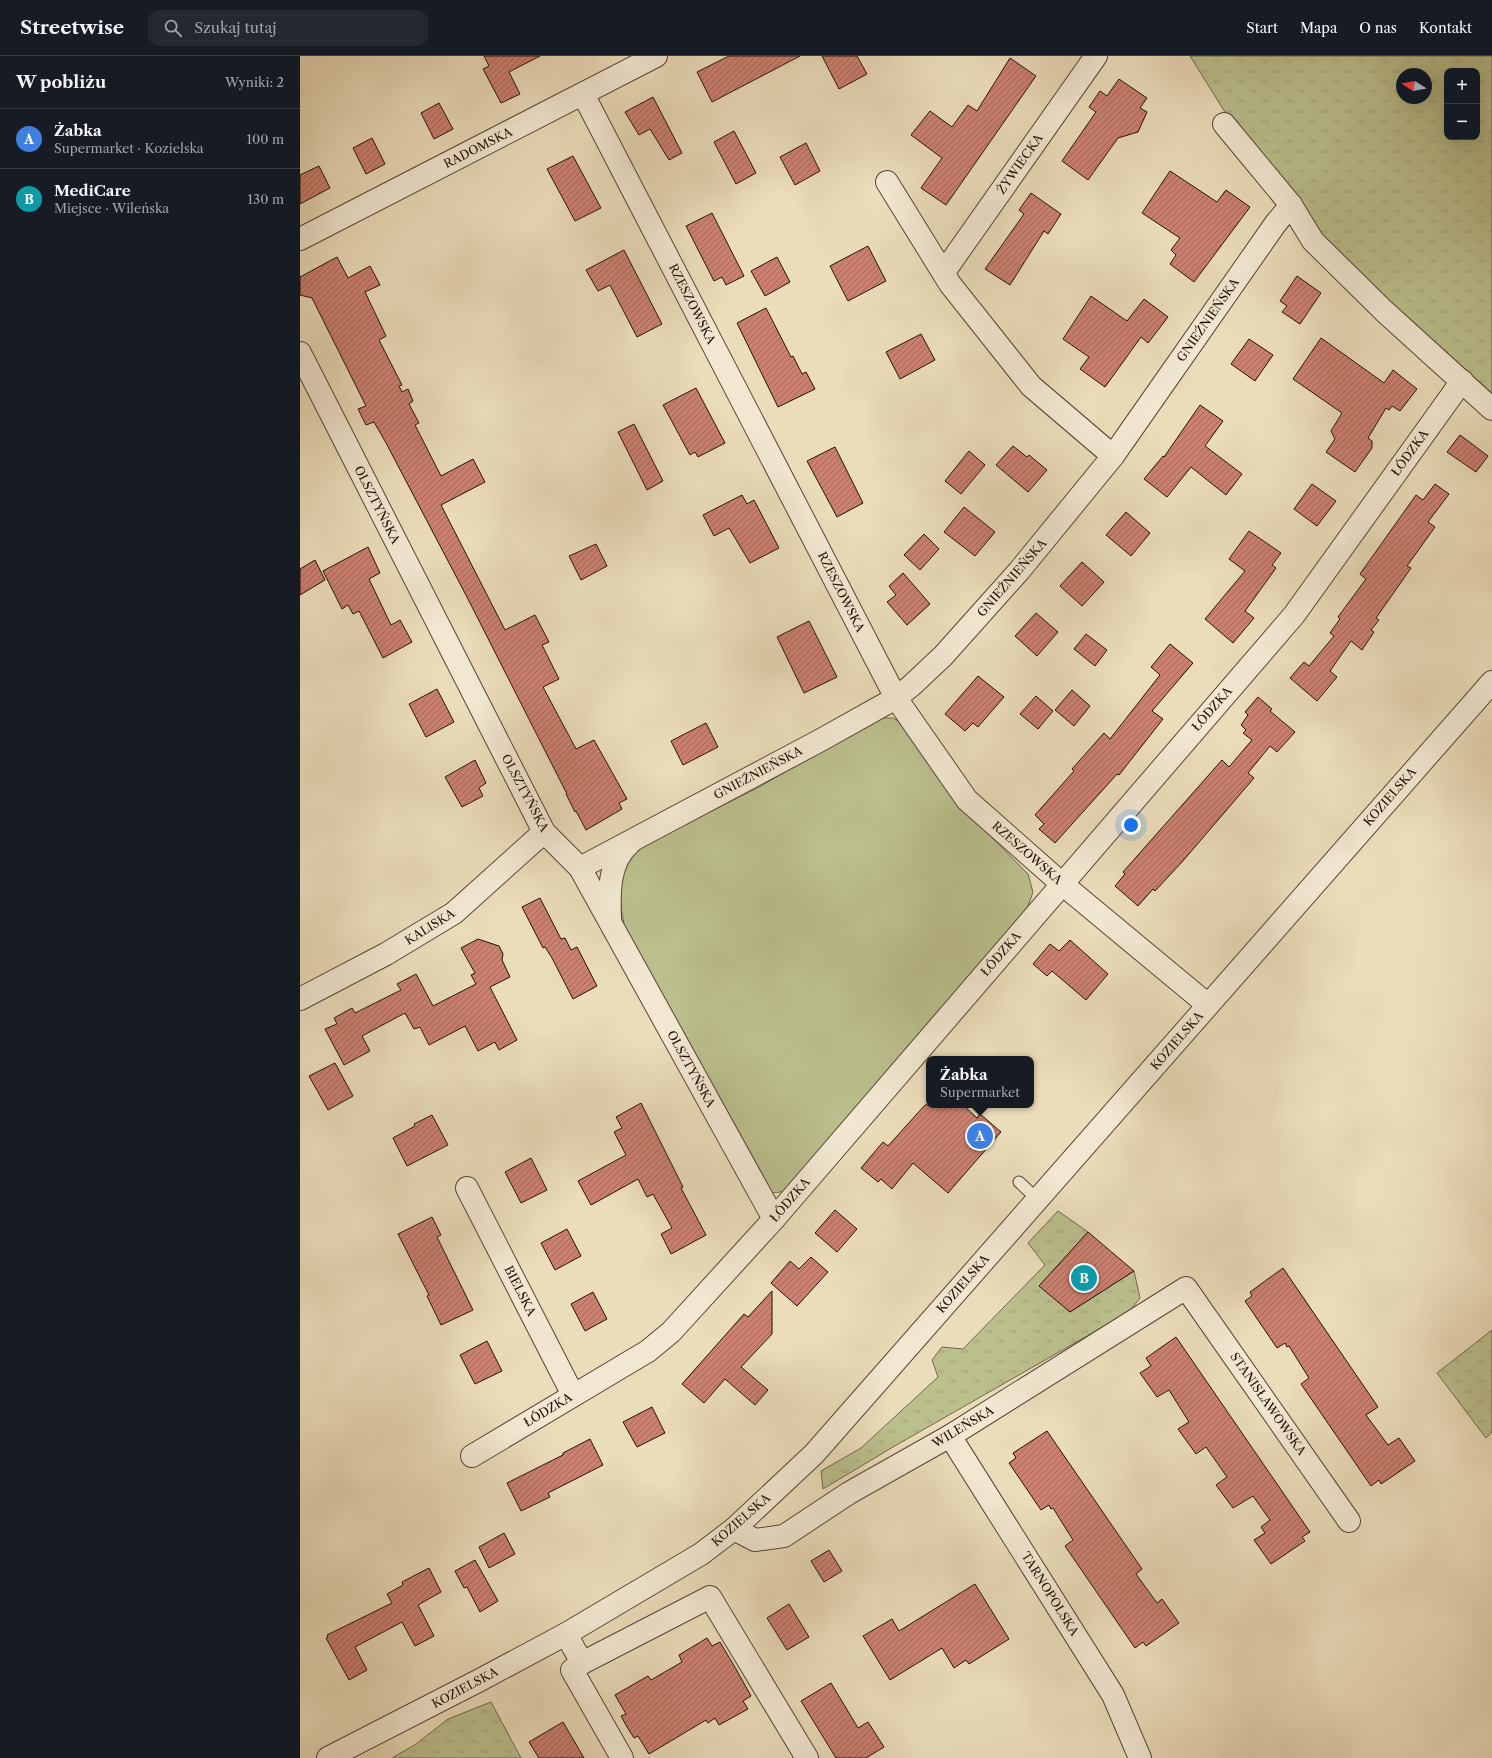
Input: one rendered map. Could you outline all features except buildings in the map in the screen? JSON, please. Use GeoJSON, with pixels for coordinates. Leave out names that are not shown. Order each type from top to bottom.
{"type":"FeatureCollection","features":[{"type":"Feature","properties":{"kind":"street","name":"RADOMSKA"},"geometry":{"type":"LineString","coordinates":[[300,239],[656,56]]}},
{"type":"Feature","properties":{"kind":"street","name":"ŻYWIECKA"},"geometry":{"type":"LineString","coordinates":[[944,272],[1096,56]]}},
{"type":"Feature","properties":{"kind":"street","name":"RZESZOWSKA"},"geometry":{"type":"LineString","coordinates":[[583,94],[896,698],[967,800],[1062,883],[1208,1005]]}},
{"type":"Feature","properties":{"kind":"street"},"geometry":{"type":"LineString","coordinates":[[1224,124],[1291,205],[1313,241],[1384,311],[1492,410]]}},
{"type":"Feature","properties":{"kind":"street"},"geometry":{"type":"LineString","coordinates":[[887,182],[944,272],[950,284],[981,326],[1031,386],[1113,456]]}},
{"type":"Feature","properties":{"kind":"street","name":"GNIEŹNIEŃSKA"},"geometry":{"type":"LineString","coordinates":[[580,868],[819,741],[896,698],[911,686],[943,656],[1009,582],[1113,456],[1276,223],[1291,205]]}},
{"type":"Feature","properties":{"kind":"street","name":"OLSZTYŃSKA"},"geometry":{"type":"LineString","coordinates":[[300,353],[544,832],[580,868],[774,1218]]}},
{"type":"Feature","properties":{"kind":"street","name":"ŁÓDZKA"},"geometry":{"type":"LineString","coordinates":[[472,1456],[648,1351],[671,1332],[774,1218],[1294,615],[1462,381]]}},
{"type":"Feature","properties":{"kind":"street","name":"KOZIELSKA"},"geometry":{"type":"LineString","coordinates":[[328,1758],[566,1634],[701,1554],[734,1529],[814,1454],[1492,682]]}},
{"type":"Feature","properties":{"kind":"street","name":"KALISKA"},"geometry":{"type":"LineString","coordinates":[[300,999],[386,954],[454,913],[544,832]]}},
{"type":"Feature","properties":{"kind":"street","name":"GNIEŹNIEŃSKA"},"geometry":{"type":"LineString","coordinates":[[610,922],[610,896],[615,864],[625,848],[633,841]]}},
{"type":"Feature","properties":{"kind":"street","name":"BIELSKA"},"geometry":{"type":"LineString","coordinates":[[467,1188],[573,1395]]}},
{"type":"Feature","properties":{"kind":"street","name":"WILEŃSKA"},"geometry":{"type":"LineString","coordinates":[[734,1529],[755,1540],[784,1536],[849,1493],[950,1436],[1186,1288]]}},
{"type":"Feature","properties":{"kind":"street","name":"STANISŁAWOWSKA"},"geometry":{"type":"LineString","coordinates":[[1186,1288],[1349,1521]]}},
{"type":"Feature","properties":{"kind":"street","name":"TARNOPOLSKA"},"geometry":{"type":"LineString","coordinates":[[950,1436],[1113,1695],[1140,1758]]}},
{"type":"Feature","properties":{"kind":"street"},"geometry":{"type":"LineString","coordinates":[[622,1758],[572,1670],[710,1598],[807,1758]]}},
{"type":"Feature","properties":{"kind":"street"},"geometry":{"type":"LineString","coordinates":[[566,1634],[582,1664]]}},
{"type":"Feature","properties":{"kind":"lane"},"geometry":{"type":"LineString","coordinates":[[1019,1182],[1037,1199]]}},
{"type":"Feature","properties":{"kind":"green space"},"geometry":{"type":"Polygon","coordinates":[[[1190,56],[1492,56],[1492,400],[1325,241],[1228,117],[1190,56]]]}},
{"type":"Feature","properties":{"kind":"green space"},"geometry":{"type":"Polygon","coordinates":[[[882,718],[893,718],[902,723],[961,806],[1028,874],[1033,892],[1027,909],[786,1189],[775,1193],[770,1192],[625,928],[620,895],[623,876],[626,866],[639,848],[759,787],[869,723],[882,718]]]}},
{"type":"Feature","properties":{"kind":"green space"},"geometry":{"type":"Polygon","coordinates":[[[1058,1211],[1088,1232],[1040,1285],[1070,1312],[1134,1271],[1140,1298],[1129,1312],[893,1447],[823,1489],[821,1471],[861,1448],[938,1377],[932,1360],[942,1347],[963,1349],[1045,1265],[1028,1243],[1058,1211]]]}},
{"type":"Feature","properties":{"kind":"green space"},"geometry":{"type":"Polygon","coordinates":[[[1492,1330],[1492,1432],[1486,1438],[1437,1373],[1492,1330]]]}},
{"type":"Feature","properties":{"kind":"green space"},"geometry":{"type":"Polygon","coordinates":[[[491,1702],[521,1758],[392,1758],[416,1744],[448,1719],[491,1702]]]}},
{"type":"Feature","properties":{"kind":"place","name":"Żabka"},"geometry":{"type":"Point","coordinates":[980,1136]}},
{"type":"Feature","properties":{"kind":"place","name":"MediCare"},"geometry":{"type":"Point","coordinates":[1084,1278]}}]}
